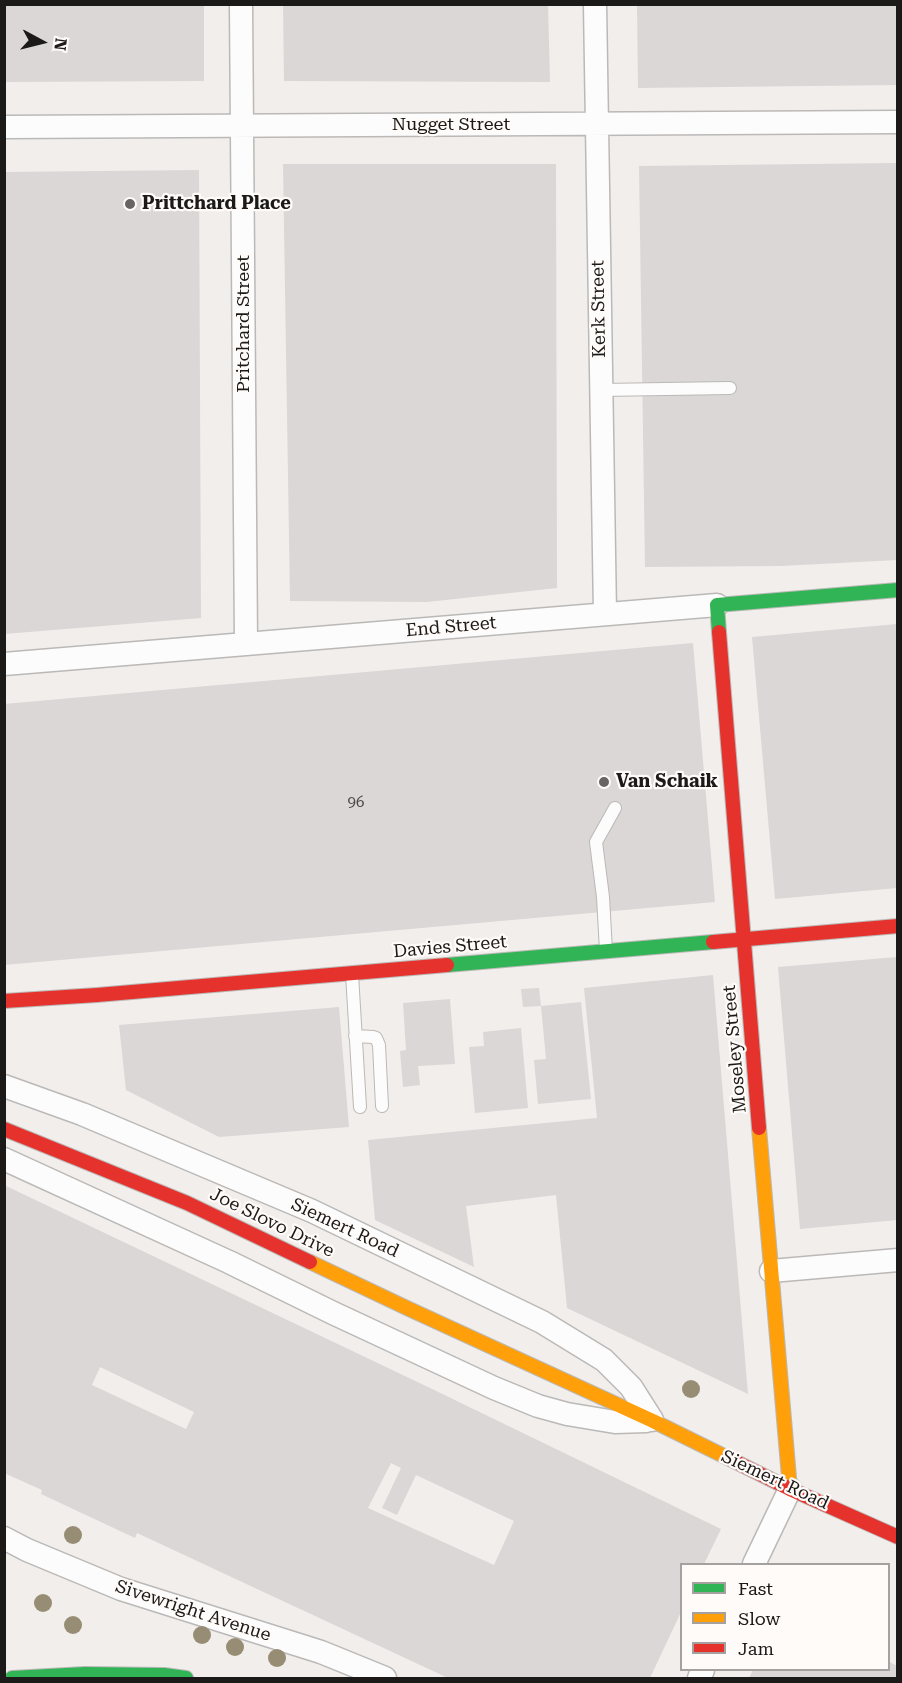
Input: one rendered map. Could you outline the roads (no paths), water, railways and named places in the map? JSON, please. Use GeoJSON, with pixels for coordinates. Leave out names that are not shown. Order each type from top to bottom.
{"type":"FeatureCollection","features":[{"type":"Feature","properties":{"kind":"street","name":"Pritchard Street"},"geometry":{"type":"LineString","coordinates":[[241,4],[246,644]]}},
{"type":"Feature","properties":{"kind":"street","name":"Kerk Street"},"geometry":{"type":"LineString","coordinates":[[595,4],[604,614]]}},
{"type":"Feature","properties":{"kind":"street","name":"Nugget Street"},"geometry":{"type":"LineString","coordinates":[[4,127],[897,122]]}},
{"type":"Feature","properties":{"kind":"street","name":"End Street"},"geometry":{"type":"LineString","coordinates":[[4,664],[897,590]]}},
{"type":"Feature","properties":{"kind":"street","name":"Moseley Street"},"geometry":{"type":"LineString","coordinates":[[717,605],[790,1490]]}},
{"type":"Feature","properties":{"kind":"street","name":"Davies Street"},"geometry":{"type":"LineString","coordinates":[[4,1001],[97,995],[897,926]]}},
{"type":"Feature","properties":{"kind":"street","name":"Siemert Road"},"geometry":{"type":"LineString","coordinates":[[4,1086],[82,1114],[312,1211],[542,1322],[604,1360],[631,1387],[653,1421]]}},
{"type":"Feature","properties":{"kind":"street","name":"Joe Slovo Drive"},"geometry":{"type":"LineString","coordinates":[[4,1129],[188,1203],[409,1309],[520,1359]]}},
{"type":"Feature","properties":{"kind":"street","name":"Siemert Road"},"geometry":{"type":"LineString","coordinates":[[4,1159],[229,1262],[505,1393],[567,1414],[615,1422],[653,1421]]}},
{"type":"Feature","properties":{"kind":"street"},"geometry":{"type":"LineString","coordinates":[[771,1270],[897,1260]]}},
{"type":"Feature","properties":{"kind":"street","name":"Siemert Road"},"geometry":{"type":"LineString","coordinates":[[520,1359],[653,1421],[790,1490],[897,1537]]}},
{"type":"Feature","properties":{"kind":"street"},"geometry":{"type":"LineString","coordinates":[[754,1563],[790,1490]]}},
{"type":"Feature","properties":{"kind":"street","name":"Sivewright Avenue"},"geometry":{"type":"LineString","coordinates":[[4,1538],[27,1550],[121,1589],[321,1652],[385,1678]]}},
{"type":"Feature","properties":{"kind":"street"},"geometry":{"type":"LineString","coordinates":[[12,1678],[85,1674],[164,1675],[186,1678]]}},
{"type":"Feature","properties":{"kind":"lane"},"geometry":{"type":"LineString","coordinates":[[601,390],[730,388]]}},
{"type":"Feature","properties":{"kind":"lane"},"geometry":{"type":"LineString","coordinates":[[606,951],[603,897],[596,842],[615,808]]}},
{"type":"Feature","properties":{"kind":"lane"},"geometry":{"type":"LineString","coordinates":[[352,973],[360,1107]]}},
{"type":"Feature","properties":{"kind":"lane"},"geometry":{"type":"LineString","coordinates":[[355,1036],[376,1038],[379,1045],[382,1106]]}},
{"type":"Feature","properties":{"kind":"place","name":"Prittchard Place"},"geometry":{"type":"Point","coordinates":[130,204]}},
{"type":"Feature","properties":{"kind":"place","name":"Van Schaik"},"geometry":{"type":"Point","coordinates":[604,782]}}]}
